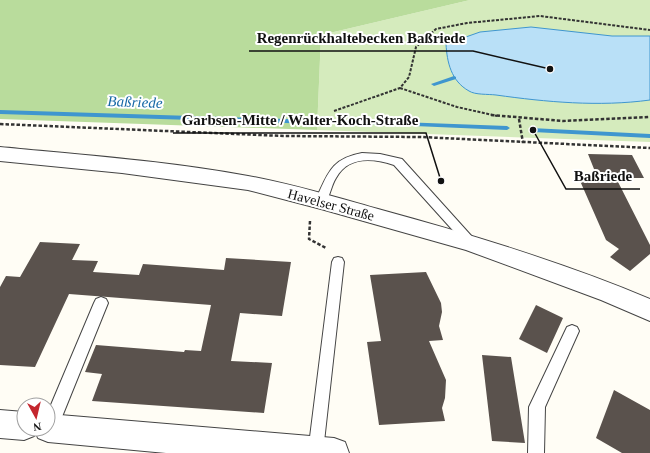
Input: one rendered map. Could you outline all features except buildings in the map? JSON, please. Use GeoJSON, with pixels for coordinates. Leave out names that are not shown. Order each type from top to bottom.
{"type":"FeatureCollection","features":[{"type":"Feature","properties":{"kind":"street","name":"Havelser Straße"},"geometry":{"type":"LineString","coordinates":[[0,154],[122,166],[248,183],[316,208],[471,243],[610,293],[650,310]]}},
{"type":"Feature","properties":{"kind":"street"},"geometry":{"type":"LineString","coordinates":[[0,424],[16,426]]}},
{"type":"Feature","properties":{"kind":"street"},"geometry":{"type":"LineString","coordinates":[[56,429],[325,452]]}},
{"type":"Feature","properties":{"kind":"lane"},"geometry":{"type":"LineString","coordinates":[[316,208],[336,168],[346,161],[356,157],[385,157],[398,162],[471,243]]}},
{"type":"Feature","properties":{"kind":"lane"},"geometry":{"type":"LineString","coordinates":[[325,452],[338,262]]}},
{"type":"Feature","properties":{"kind":"lane"},"geometry":{"type":"LineString","coordinates":[[55,397],[101,303]]}},
{"type":"Feature","properties":{"kind":"lane"},"geometry":{"type":"LineString","coordinates":[[536,453],[537,407],[572,331]]}},
{"type":"Feature","properties":{"kind":"path"},"geometry":{"type":"LineString","coordinates":[[334,111],[400,88],[409,77],[416,47],[436,29],[467,23],[540,16],[650,30]]}},
{"type":"Feature","properties":{"kind":"path"},"geometry":{"type":"LineString","coordinates":[[400,88],[476,112],[519,119],[583,122],[650,117]]}},
{"type":"Feature","properties":{"kind":"path"},"geometry":{"type":"LineString","coordinates":[[519,119],[523,143]]}},
{"type":"Feature","properties":{"kind":"path"},"geometry":{"type":"LineString","coordinates":[[0,124],[284,136],[331,135],[650,148]]}},
{"type":"Feature","properties":{"kind":"path"},"geometry":{"type":"LineString","coordinates":[[316,208],[309,239],[328,250],[338,262]]}},
{"type":"Feature","properties":{"kind":"green space"},"geometry":{"type":"Polygon","coordinates":[[[0,0],[470,0],[321,35],[317,130],[0,119],[0,0]]]}},
{"type":"Feature","properties":{"kind":"green space"},"geometry":{"type":"Polygon","coordinates":[[[470,0],[650,0],[650,142],[317,130],[321,35],[470,0]]]}},
{"type":"Feature","properties":{"kind":"water"},"geometry":{"type":"Polygon","coordinates":[[[531,27],[612,36],[650,36],[650,100],[611,103],[573,103],[534,100],[478,94],[463,87],[458,82],[451,70],[447,58],[446,44],[480,32],[531,27]]]}},
{"type":"Feature","properties":{"kind":"waterway"},"geometry":{"type":"LineString","coordinates":[[434,84],[454,78]]}},
{"type":"Feature","properties":{"kind":"waterway","name":"Baßriede"},"geometry":{"type":"LineString","coordinates":[[0,112],[318,122]]}},
{"type":"Feature","properties":{"kind":"waterway","name":"Baßriede"},"geometry":{"type":"LineString","coordinates":[[347,122],[507,128]]}},
{"type":"Feature","properties":{"kind":"waterway","name":"Baßriede"},"geometry":{"type":"LineString","coordinates":[[533,130],[650,136]]}},
{"type":"Feature","properties":{"kind":"place","name":"Regenrückhaltebecken Baßriede"},"geometry":{"type":"Point","coordinates":[550,69]}},
{"type":"Feature","properties":{"kind":"place","name":"Baßriede"},"geometry":{"type":"Point","coordinates":[533,130]}},
{"type":"Feature","properties":{"kind":"place","name":"Garbsen-Mitte / Walter-Koch-Straße"},"geometry":{"type":"Point","coordinates":[441,181]}}]}
